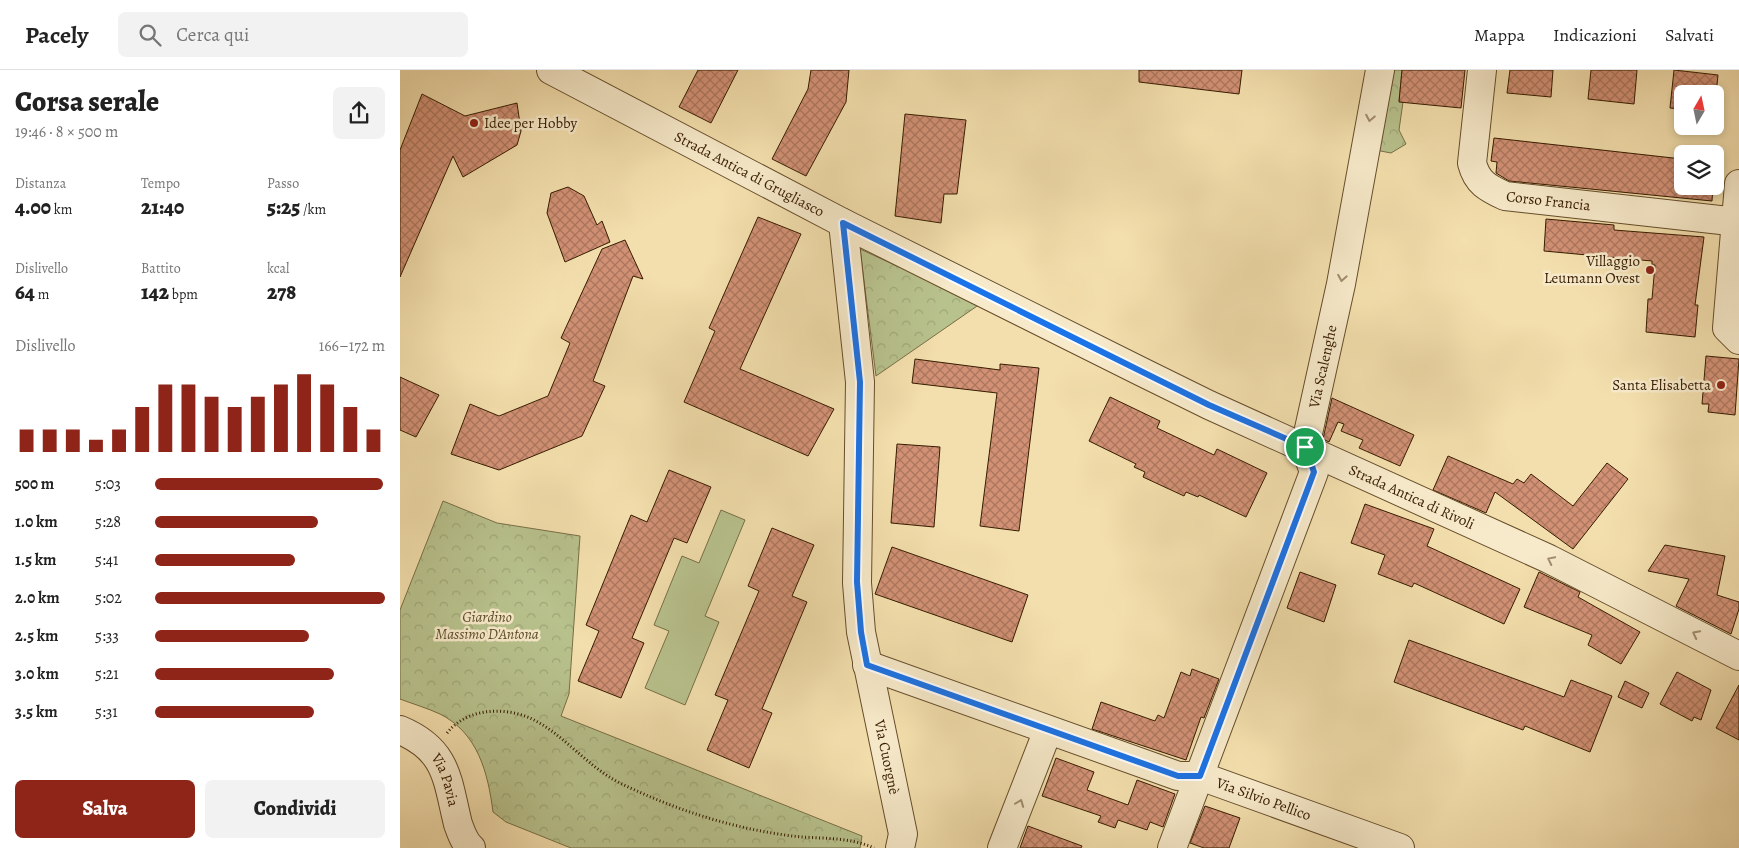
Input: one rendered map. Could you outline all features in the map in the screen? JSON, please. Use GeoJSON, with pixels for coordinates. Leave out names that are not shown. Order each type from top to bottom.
{"type":"FeatureCollection","features":[{"type":"Feature","properties":{"kind":"street","name":"Strada Antica di Grugliasco"},"geometry":{"type":"LineString","coordinates":[[551,70],[843,223],[1002,302]]}},
{"type":"Feature","properties":{"kind":"street","name":"Via Scalenghe"},"geometry":{"type":"LineString","coordinates":[[1305,447],[1341,284],[1380,70]]}},
{"type":"Feature","properties":{"kind":"street","name":"Corso Francia"},"geometry":{"type":"LineString","coordinates":[[1482,70],[1472,163],[1476,178],[1487,188],[1505,196],[1737,222]]}},
{"type":"Feature","properties":{"kind":"street"},"geometry":{"type":"LineString","coordinates":[[1733,334],[1739,184]]}},
{"type":"Feature","properties":{"kind":"street","name":"Via Cuorgnè"},"geometry":{"type":"LineString","coordinates":[[843,223],[860,382],[857,582],[861,632],[903,834],[900,848]]}},
{"type":"Feature","properties":{"kind":"street","name":"Strada Antica di Rivoli"},"geometry":{"type":"LineString","coordinates":[[1002,302],[1209,405],[1549,559],[1739,656]]}},
{"type":"Feature","properties":{"kind":"street"},"geometry":{"type":"LineString","coordinates":[[1172,848],[1314,472],[1305,447]]}},
{"type":"Feature","properties":{"kind":"street"},"geometry":{"type":"LineString","coordinates":[[867,665],[1048,730],[1002,848]]}},
{"type":"Feature","properties":{"kind":"street","name":"Via Pavia"},"geometry":{"type":"LineString","coordinates":[[400,730],[417,738],[432,751],[445,769],[461,833],[471,848]]}},
{"type":"Feature","properties":{"kind":"street","name":"Via Silvio Pellico"},"geometry":{"type":"LineString","coordinates":[[1048,730],[1178,776],[1200,776],[1400,848]]}},
{"type":"Feature","properties":{"kind":"path"},"geometry":{"type":"LineString","coordinates":[[432,751],[454,724],[462,718],[488,711],[517,715],[530,718],[594,768],[622,784],[701,817],[787,836],[847,839],[874,848]]}},
{"type":"Feature","properties":{"kind":"green space"},"geometry":{"type":"Polygon","coordinates":[[[1380,70],[1402,70],[1399,101],[1403,102],[1399,130],[1406,144],[1391,153],[1365,148],[1380,70]]]}},
{"type":"Feature","properties":{"kind":"green space"},"geometry":{"type":"Polygon","coordinates":[[[860,249],[980,304],[876,376],[860,249]]]}},
{"type":"Feature","properties":{"kind":"green space","name":"Giardino Massimo D'Antona"},"geometry":{"type":"Polygon","coordinates":[[[443,501],[497,523],[580,536],[569,694],[561,716],[862,836],[860,848],[571,848],[506,822],[493,812],[484,769],[472,743],[464,732],[440,714],[400,699],[400,610],[443,501]]]}},
{"type":"Feature","properties":{"kind":"green space"},"geometry":{"type":"Polygon","coordinates":[[[721,510],[745,520],[705,616],[719,622],[685,705],[645,688],[669,631],[654,625],[682,556],[699,563],[721,510]]]}},
{"type":"Feature","properties":{"kind":"building"},"geometry":{"type":"Polygon","coordinates":[[[698,70],[738,70],[711,123],[679,107],[698,70]]]}},
{"type":"Feature","properties":{"kind":"building"},"geometry":{"type":"Polygon","coordinates":[[[811,70],[849,70],[846,102],[806,176],[772,159],[808,89],[811,70]]]}},
{"type":"Feature","properties":{"kind":"building"},"geometry":{"type":"Polygon","coordinates":[[[1139,70],[1242,70],[1239,94],[1139,82],[1139,70]]]}},
{"type":"Feature","properties":{"kind":"building"},"geometry":{"type":"Polygon","coordinates":[[[1402,70],[1465,70],[1461,108],[1399,102],[1402,70]]]}},
{"type":"Feature","properties":{"kind":"building"},"geometry":{"type":"Polygon","coordinates":[[[1510,70],[1553,70],[1551,97],[1507,93],[1510,70]]]}},
{"type":"Feature","properties":{"kind":"building"},"geometry":{"type":"Polygon","coordinates":[[[1591,70],[1637,70],[1634,104],[1588,99],[1591,70]]]}},
{"type":"Feature","properties":{"kind":"building"},"geometry":{"type":"Polygon","coordinates":[[[1674,70],[1718,75],[1717,85],[1674,85],[1674,108],[1670,108],[1674,70]]]}},
{"type":"Feature","properties":{"kind":"building"},"geometry":{"type":"Polygon","coordinates":[[[422,94],[465,116],[517,103],[521,131],[517,145],[463,177],[453,156],[400,277],[400,150],[422,94]]]}},
{"type":"Feature","properties":{"kind":"building"},"geometry":{"type":"Polygon","coordinates":[[[905,114],[966,120],[957,194],[944,194],[941,223],[895,216],[905,114]]]}},
{"type":"Feature","properties":{"kind":"building"},"geometry":{"type":"Polygon","coordinates":[[[1494,138],[1674,158],[1674,195],[1712,195],[1712,201],[1509,181],[1496,173],[1497,162],[1491,161],[1494,138]]]}},
{"type":"Feature","properties":{"kind":"building"},"geometry":{"type":"Polygon","coordinates":[[[568,187],[584,196],[597,225],[602,221],[610,242],[565,262],[547,213],[551,193],[568,187]]]}},
{"type":"Feature","properties":{"kind":"building"},"geometry":{"type":"Polygon","coordinates":[[[758,217],[801,234],[740,369],[834,409],[808,456],[684,402],[715,331],[709,328],[758,217]]]}},
{"type":"Feature","properties":{"kind":"building"},"geometry":{"type":"Polygon","coordinates":[[[1546,219],[1614,225],[1614,230],[1704,237],[1695,305],[1698,305],[1695,337],[1646,332],[1648,299],[1652,299],[1655,265],[1652,265],[1652,261],[1544,251],[1546,219]]]}},
{"type":"Feature","properties":{"kind":"building"},"geometry":{"type":"Polygon","coordinates":[[[625,240],[643,279],[633,276],[593,381],[605,386],[582,436],[499,470],[451,454],[470,404],[499,416],[548,396],[570,343],[561,338],[602,249],[625,240]]]}},
{"type":"Feature","properties":{"kind":"building","name":"Santa Elisabetta"},"geometry":{"type":"Polygon","coordinates":[[[1706,356],[1739,359],[1735,415],[1708,412],[1709,404],[1702,404],[1706,356]]]}},
{"type":"Feature","properties":{"kind":"building"},"geometry":{"type":"Polygon","coordinates":[[[915,359],[1000,370],[1000,364],[1039,368],[1019,531],[980,526],[997,393],[912,383],[915,359]]]}},
{"type":"Feature","properties":{"kind":"building"},"geometry":{"type":"Polygon","coordinates":[[[400,377],[439,395],[416,437],[400,430],[400,377]]]}},
{"type":"Feature","properties":{"kind":"building"},"geometry":{"type":"Polygon","coordinates":[[[1110,397],[1160,421],[1157,428],[1214,455],[1217,449],[1267,473],[1246,517],[1199,495],[1198,497],[1186,492],[1184,496],[1143,477],[1145,472],[1134,467],[1136,464],[1089,441],[1110,397]]]}},
{"type":"Feature","properties":{"kind":"building"},"geometry":{"type":"Polygon","coordinates":[[[1332,398],[1414,435],[1400,466],[1359,448],[1363,440],[1341,431],[1344,424],[1338,422],[1329,442],[1323,439],[1332,398]]]}},
{"type":"Feature","properties":{"kind":"building"},"geometry":{"type":"Polygon","coordinates":[[[897,444],[940,447],[934,527],[891,523],[897,444]]]}},
{"type":"Feature","properties":{"kind":"building"},"geometry":{"type":"Polygon","coordinates":[[[1448,456],[1513,484],[1517,479],[1524,483],[1531,474],[1573,506],[1607,463],[1628,479],[1573,549],[1495,492],[1486,513],[1433,490],[1448,456]]]}},
{"type":"Feature","properties":{"kind":"building"},"geometry":{"type":"Polygon","coordinates":[[[669,470],[711,487],[687,543],[674,538],[632,638],[644,643],[621,698],[578,681],[599,631],[586,625],[631,515],[647,522],[669,470]]]}},
{"type":"Feature","properties":{"kind":"building"},"geometry":{"type":"Polygon","coordinates":[[[1365,504],[1434,529],[1427,546],[1520,589],[1504,624],[1414,583],[1412,587],[1378,574],[1385,555],[1351,543],[1365,504]]]}},
{"type":"Feature","properties":{"kind":"building"},"geometry":{"type":"Polygon","coordinates":[[[772,528],[814,545],[792,596],[807,602],[762,709],[772,713],[749,768],[707,750],[728,700],[715,695],[759,591],[748,586],[772,528]]]}},
{"type":"Feature","properties":{"kind":"building"},"geometry":{"type":"Polygon","coordinates":[[[1665,545],[1725,556],[1717,595],[1739,602],[1739,609],[1731,634],[1676,606],[1689,579],[1648,571],[1665,545]]]}},
{"type":"Feature","properties":{"kind":"building"},"geometry":{"type":"Polygon","coordinates":[[[892,547],[1028,595],[1012,642],[875,594],[892,547]]]}},
{"type":"Feature","properties":{"kind":"building"},"geometry":{"type":"Polygon","coordinates":[[[1300,572],[1336,585],[1324,622],[1287,608],[1300,572]]]}},
{"type":"Feature","properties":{"kind":"building"},"geometry":{"type":"Polygon","coordinates":[[[1539,572],[1580,592],[1578,597],[1640,632],[1621,664],[1588,645],[1592,635],[1524,607],[1539,572]]]}},
{"type":"Feature","properties":{"kind":"building"},"geometry":{"type":"Polygon","coordinates":[[[1409,640],[1564,697],[1571,680],[1612,696],[1590,752],[1525,726],[1523,730],[1394,682],[1409,640]]]}},
{"type":"Feature","properties":{"kind":"building"},"geometry":{"type":"Polygon","coordinates":[[[1192,669],[1219,679],[1204,718],[1201,717],[1186,760],[1092,729],[1101,702],[1155,721],[1158,715],[1164,718],[1181,672],[1190,676],[1192,669]]]}},
{"type":"Feature","properties":{"kind":"building"},"geometry":{"type":"Polygon","coordinates":[[[1677,672],[1711,690],[1701,720],[1694,717],[1692,721],[1660,704],[1677,672]]]}},
{"type":"Feature","properties":{"kind":"building"},"geometry":{"type":"Polygon","coordinates":[[[1625,681],[1649,693],[1642,708],[1618,697],[1625,681]]]}},
{"type":"Feature","properties":{"kind":"building"},"geometry":{"type":"Polygon","coordinates":[[[1739,685],[1739,740],[1716,728],[1739,685]]]}},
{"type":"Feature","properties":{"kind":"building"},"geometry":{"type":"Polygon","coordinates":[[[1056,758],[1094,772],[1087,790],[1128,805],[1137,780],[1175,794],[1163,827],[1150,822],[1147,830],[1118,820],[1115,828],[1098,822],[1101,816],[1042,796],[1056,758]]]}},
{"type":"Feature","properties":{"kind":"building"},"geometry":{"type":"Polygon","coordinates":[[[1205,806],[1240,818],[1229,848],[1204,848],[1190,843],[1205,806]]]}},
{"type":"Feature","properties":{"kind":"building"},"geometry":{"type":"Polygon","coordinates":[[[1028,826],[1082,846],[1081,848],[1020,848],[1028,826]]]}},
{"type":"Feature","properties":{"kind":"place","name":"Idee per Hobby"},"geometry":{"type":"Point","coordinates":[474,123]}},
{"type":"Feature","properties":{"kind":"place","name":"Villaggio Leumann Ovest"},"geometry":{"type":"Point","coordinates":[1650,270]}},
{"type":"Feature","properties":{"kind":"place","name":"Santa Elisabetta"},"geometry":{"type":"Point","coordinates":[1721,385]}},
{"type":"Feature","properties":{"kind":"route"},"geometry":{"type":"LineString","coordinates":[[843,223],[1209,405],[1305,447],[1314,472],[1200,776],[1178,776],[867,665],[861,632],[857,582],[860,382],[843,223]]}}]}
